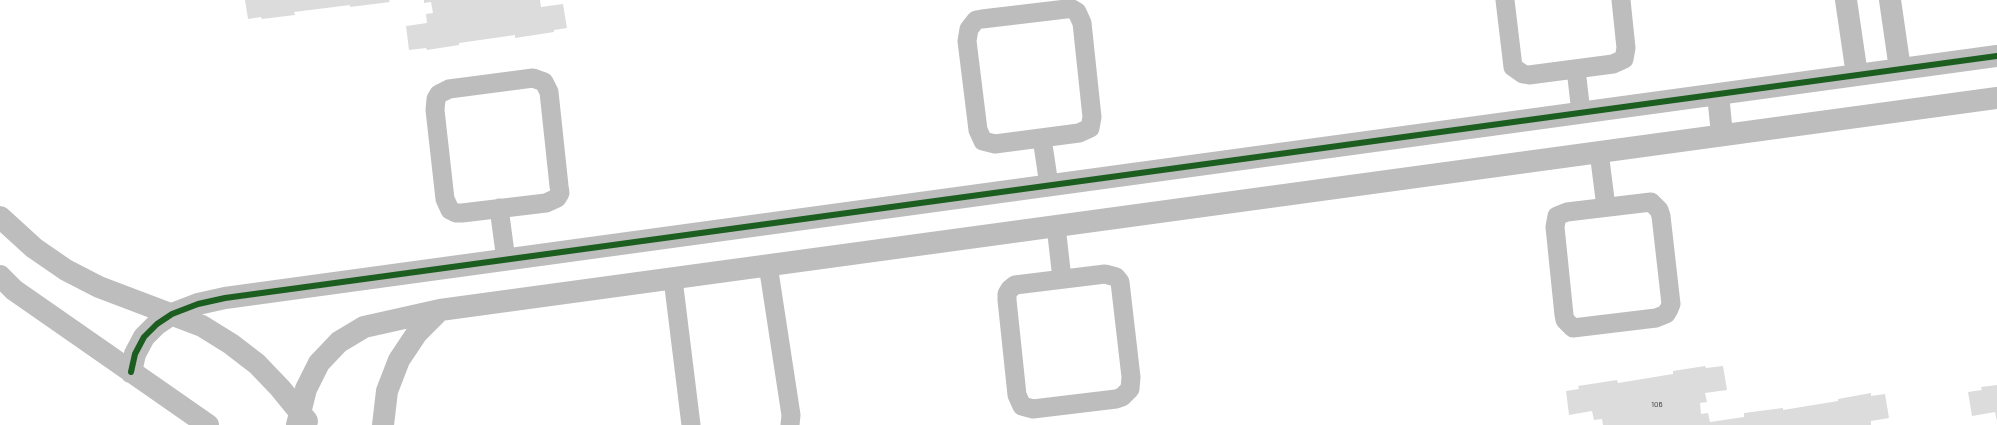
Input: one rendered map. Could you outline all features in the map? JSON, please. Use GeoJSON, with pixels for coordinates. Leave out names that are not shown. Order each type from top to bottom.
{"type":"FeatureCollection","features":[{"type":"Feature","properties":{"kind":"street"},"geometry":{"type":"LineString","coordinates":[[1846,0],[1857,75]]}},
{"type":"Feature","properties":{"kind":"street"},"geometry":{"type":"LineString","coordinates":[[1890,0],[1900,69]]}},
{"type":"Feature","properties":{"kind":"street"},"geometry":{"type":"LineString","coordinates":[[131,372],[135,354],[144,337],[156,324],[172,314],[198,304],[225,298],[1997,56]]}},
{"type":"Feature","properties":{"kind":"street"},"geometry":{"type":"LineString","coordinates":[[1718,94],[1722,135]]}},
{"type":"Feature","properties":{"kind":"street"},"geometry":{"type":"LineString","coordinates":[[303,421],[306,389],[319,363],[339,342],[364,327],[440,310],[1997,98]]}},
{"type":"Feature","properties":{"kind":"street"},"geometry":{"type":"LineString","coordinates":[[0,217],[34,248],[66,270],[99,287],[202,326],[236,348],[257,364],[280,388],[303,421]]}},
{"type":"Feature","properties":{"kind":"street"},"geometry":{"type":"LineString","coordinates":[[0,276],[14,290],[208,425]]}},
{"type":"Feature","properties":{"kind":"street"},"geometry":{"type":"LineString","coordinates":[[383,425],[387,391],[399,360],[417,333],[440,310]]}},
{"type":"Feature","properties":{"kind":"lane"},"geometry":{"type":"LineString","coordinates":[[1505,0],[1513,67],[1517,72],[1529,75],[1613,64],[1624,60],[1626,48],[1621,0]]}},
{"type":"Feature","properties":{"kind":"lane"},"geometry":{"type":"LineString","coordinates":[[1066,9],[1072,9],[1080,17],[1092,123],[1090,128],[1084,132],[1042,138],[995,144],[983,141],[979,136],[967,35],[969,29],[976,20],[1066,9]]}},
{"type":"Feature","properties":{"kind":"lane"},"geometry":{"type":"LineString","coordinates":[[1576,69],[1581,113]]}},
{"type":"Feature","properties":{"kind":"lane"},"geometry":{"type":"LineString","coordinates":[[539,79],[548,86],[560,193],[557,198],[552,201],[499,208],[456,213],[450,210],[447,205],[435,110],[436,99],[439,94],[450,89],[539,79]]}},
{"type":"Feature","properties":{"kind":"lane"},"geometry":{"type":"LineString","coordinates":[[1042,138],[1049,185]]}},
{"type":"Feature","properties":{"kind":"lane"},"geometry":{"type":"LineString","coordinates":[[1599,152],[1606,207]]}},
{"type":"Feature","properties":{"kind":"lane"},"geometry":{"type":"LineString","coordinates":[[1651,202],[1659,210],[1671,304],[1666,314],[1656,318],[1573,328],[1568,324],[1564,315],[1555,221],[1557,216],[1562,213],[1606,207],[1651,202]]}},
{"type":"Feature","properties":{"kind":"lane"},"geometry":{"type":"LineString","coordinates":[[499,208],[506,260]]}},
{"type":"Feature","properties":{"kind":"lane"},"geometry":{"type":"LineString","coordinates":[[1056,226],[1062,279]]}},
{"type":"Feature","properties":{"kind":"lane"},"geometry":{"type":"LineString","coordinates":[[768,265],[791,415],[790,425]]}},
{"type":"Feature","properties":{"kind":"lane"},"geometry":{"type":"LineString","coordinates":[[1111,274],[1120,282],[1131,377],[1130,389],[1122,397],[1116,399],[1032,409],[1026,408],[1022,406],[1017,395],[1007,294],[1014,285],[1062,279],[1111,274]]}},
{"type":"Feature","properties":{"kind":"lane"},"geometry":{"type":"LineString","coordinates":[[673,278],[691,425]]}},
{"type":"Feature","properties":{"kind":"building"},"geometry":{"type":"Polygon","coordinates":[[[245,0],[389,0],[390,2],[350,7],[350,5],[294,12],[295,15],[248,19],[245,0]]]}},
{"type":"Feature","properties":{"kind":"building"},"geometry":{"type":"Polygon","coordinates":[[[424,0],[540,0],[541,7],[563,4],[567,28],[554,30],[554,32],[515,38],[515,35],[459,43],[459,45],[427,50],[426,48],[409,50],[406,26],[427,23],[426,14],[433,13],[431,2],[424,3],[424,0]]]}},
{"type":"Feature","properties":{"kind":"building"},"geometry":{"type":"Polygon","coordinates":[[[1705,366],[1706,368],[1723,366],[1727,390],[1705,393],[1707,402],[1700,403],[1701,414],[1708,413],[1710,422],[1744,417],[1744,413],[1783,408],[1783,410],[1838,401],[1838,399],[1871,393],[1871,396],[1885,394],[1889,418],[1871,421],[1871,425],[1603,425],[1602,419],[1594,420],[1592,411],[1569,415],[1566,391],[1579,389],[1578,386],[1617,380],[1618,383],[1673,374],[1673,371],[1705,366]]]}},
{"type":"Feature","properties":{"kind":"building"},"geometry":{"type":"Polygon","coordinates":[[[1997,385],[1997,421],[1995,412],[1972,416],[1968,392],[1982,390],[1981,387],[1997,385]]]}},
{"type":"Feature","properties":{"kind":"cycle path"},"geometry":{"type":"LineString","coordinates":[[131,372],[135,354],[144,337],[157,324],[172,314],[198,304],[225,298],[1997,56]]}}]}
